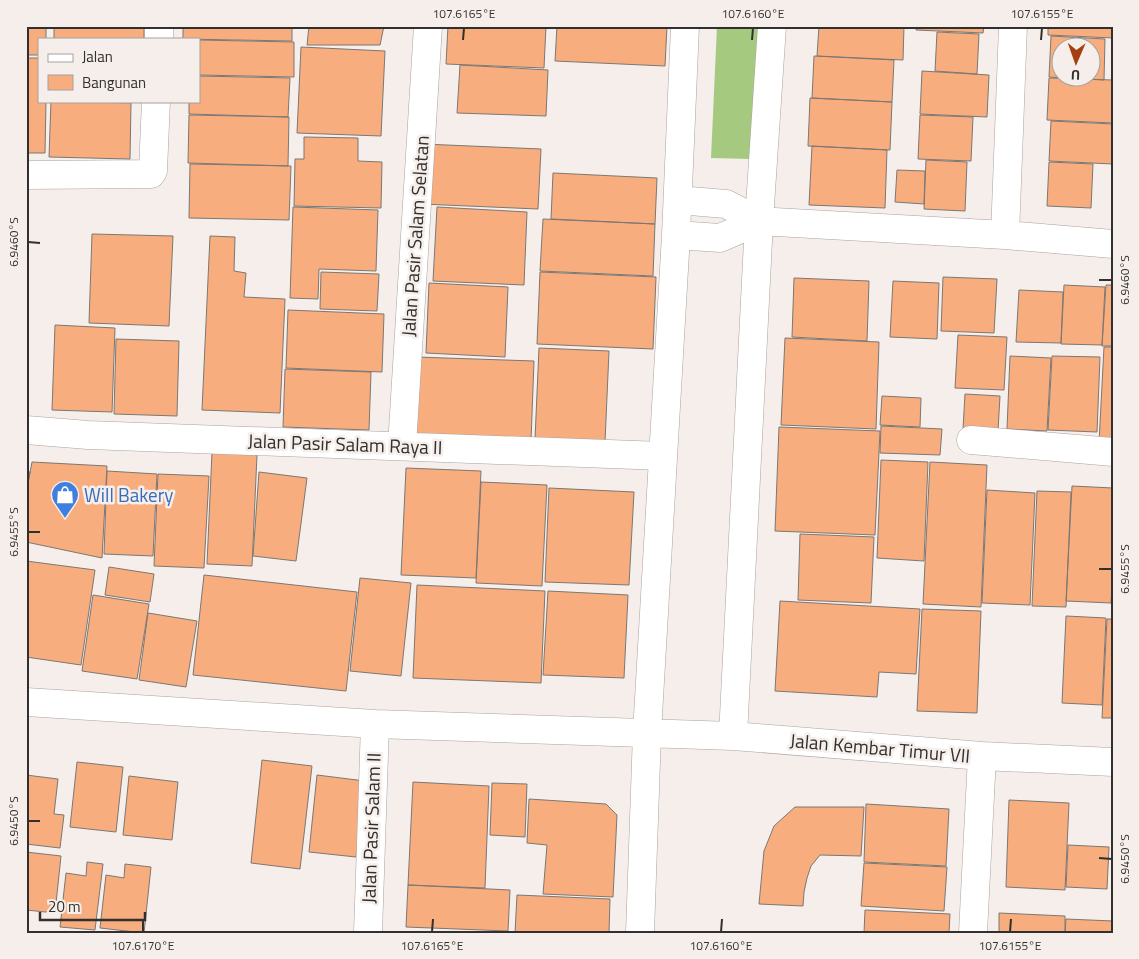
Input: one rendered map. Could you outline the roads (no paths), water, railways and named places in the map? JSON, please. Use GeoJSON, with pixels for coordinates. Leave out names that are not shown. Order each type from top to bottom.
{"type":"FeatureCollection","features":[{"type":"Feature","properties":{"kind":"street","name":"Jalan Pasir Salam Selatan"},"geometry":{"type":"LineString","coordinates":[[402,446],[428,26]]}},
{"type":"Feature","properties":{"kind":"street"},"geometry":{"type":"LineString","coordinates":[[640,933],[647,733],[678,200],[685,26]]}},
{"type":"Feature","properties":{"kind":"street"},"geometry":{"type":"LineString","coordinates":[[721,736],[772,26]]}},
{"type":"Feature","properties":{"kind":"street"},"geometry":{"type":"LineString","coordinates":[[1005,235],[1013,26]]}},
{"type":"Feature","properties":{"kind":"street"},"geometry":{"type":"LineString","coordinates":[[30,175],[151,174],[153,171],[156,102]]}},
{"type":"Feature","properties":{"kind":"street"},"geometry":{"type":"LineString","coordinates":[[678,200],[723,204],[759,221],[1005,235],[1113,244]]}},
{"type":"Feature","properties":{"kind":"street"},"geometry":{"type":"LineString","coordinates":[[676,235],[720,238],[759,221]]}},
{"type":"Feature","properties":{"kind":"street","name":"Jalan Pasir Salam Raya II"},"geometry":{"type":"LineString","coordinates":[[26,430],[88,435],[663,456]]}},
{"type":"Feature","properties":{"kind":"street"},"geometry":{"type":"LineString","coordinates":[[971,440],[1113,452]]}},
{"type":"Feature","properties":{"kind":"street","name":"Jalan Kembar Timur VII"},"geometry":{"type":"LineString","coordinates":[[26,702],[375,724],[721,736],[982,756],[1113,762]]}},
{"type":"Feature","properties":{"kind":"street","name":"Jalan Pasir Salam II"},"geometry":{"type":"LineString","coordinates":[[368,933],[375,724]]}},
{"type":"Feature","properties":{"kind":"street"},"geometry":{"type":"LineString","coordinates":[[973,933],[982,756]]}},
{"type":"Feature","properties":{"kind":"place","name":"Will Bakery"},"geometry":{"type":"Point","coordinates":[65,519]}}]}
